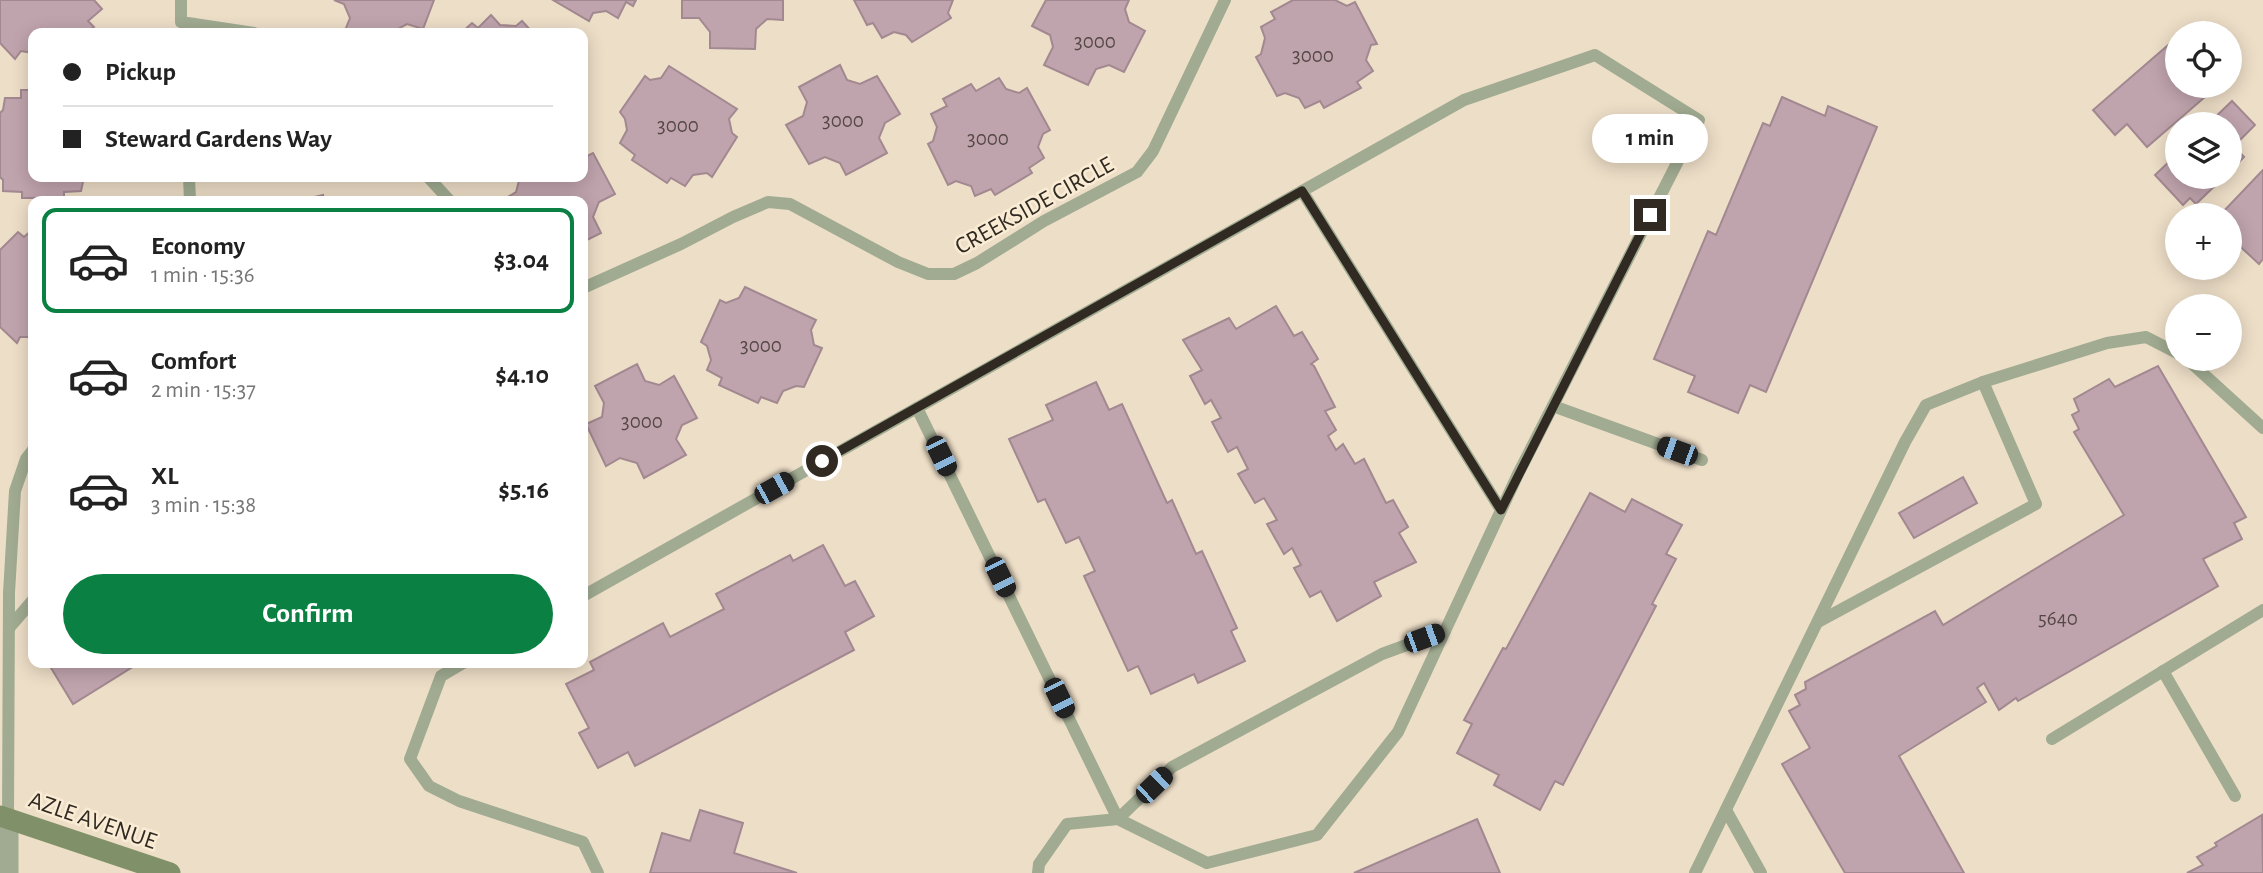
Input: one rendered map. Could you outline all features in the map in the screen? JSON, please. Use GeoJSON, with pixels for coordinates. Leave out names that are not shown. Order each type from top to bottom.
{"type":"FeatureCollection","features":[{"type":"Feature","properties":{"kind":"main road","name":"AZLE AVENUE"},"geometry":{"type":"LineString","coordinates":[[4,818],[170,873]]}},
{"type":"Feature","properties":{"kind":"street"},"geometry":{"type":"LineString","coordinates":[[4,818],[8,873]]}},
{"type":"Feature","properties":{"kind":"lane"},"geometry":{"type":"LineString","coordinates":[[181,0],[182,28]]}},
{"type":"Feature","properties":{"kind":"lane","name":"CREEKSIDE CIRCLE"},"geometry":{"type":"LineString","coordinates":[[588,286],[768,202],[790,204],[898,262],[928,274],[954,274],[977,263],[1044,221],[1137,172],[1153,151],[1225,0]]}},
{"type":"Feature","properties":{"kind":"lane"},"geometry":{"type":"LineString","coordinates":[[588,593],[1464,100],[1595,55],[1699,120],[1501,510],[1398,732],[1317,835],[1207,863],[1118,819],[1067,824],[1039,864],[1038,873]]}},
{"type":"Feature","properties":{"kind":"lane"},"geometry":{"type":"LineString","coordinates":[[433,182],[445,196]]}},
{"type":"Feature","properties":{"kind":"lane"},"geometry":{"type":"LineString","coordinates":[[1302,191],[1501,510]]}},
{"type":"Feature","properties":{"kind":"lane"},"geometry":{"type":"LineString","coordinates":[[1695,873],[1905,442],[1926,405],[1983,382],[2106,343],[2146,337],[2165,347]]}},
{"type":"Feature","properties":{"kind":"lane"},"geometry":{"type":"LineString","coordinates":[[2200,371],[2263,428]]}},
{"type":"Feature","properties":{"kind":"lane"},"geometry":{"type":"LineString","coordinates":[[1818,622],[2036,504],[1983,382]]}},
{"type":"Feature","properties":{"kind":"lane"},"geometry":{"type":"LineString","coordinates":[[1553,406],[1702,460]]}},
{"type":"Feature","properties":{"kind":"lane"},"geometry":{"type":"LineString","coordinates":[[918,408],[1118,819]]}},
{"type":"Feature","properties":{"kind":"lane"},"geometry":{"type":"LineString","coordinates":[[4,818],[15,491],[28,456]]}},
{"type":"Feature","properties":{"kind":"lane"},"geometry":{"type":"LineString","coordinates":[[9,628],[28,606]]}},
{"type":"Feature","properties":{"kind":"lane"},"geometry":{"type":"LineString","coordinates":[[2052,739],[2263,610]]}},
{"type":"Feature","properties":{"kind":"lane"},"geometry":{"type":"LineString","coordinates":[[1118,819],[1172,767],[1382,654],[1445,631]]}},
{"type":"Feature","properties":{"kind":"lane"},"geometry":{"type":"LineString","coordinates":[[455,668],[441,676],[410,759],[429,786],[459,801],[583,842],[598,873]]}},
{"type":"Feature","properties":{"kind":"lane"},"geometry":{"type":"LineString","coordinates":[[2163,671],[2235,796]]}},
{"type":"Feature","properties":{"kind":"lane"},"geometry":{"type":"LineString","coordinates":[[1726,810],[1761,873]]}},
{"type":"Feature","properties":{"kind":"building"},"geometry":{"type":"Polygon","coordinates":[[[0,0],[94,0],[102,9],[88,21],[93,28],[28,28],[28,52],[21,51],[15,59],[0,43],[0,0]]]}},
{"type":"Feature","properties":{"kind":"building"},"geometry":{"type":"Polygon","coordinates":[[[334,0],[434,0],[423,28],[407,24],[400,28],[346,28],[350,18],[344,4],[334,0]]]}},
{"type":"Feature","properties":{"kind":"building"},"geometry":{"type":"Polygon","coordinates":[[[553,0],[636,0],[633,6],[626,2],[618,18],[606,11],[593,13],[589,21],[553,0]]]}},
{"type":"Feature","properties":{"kind":"building"},"geometry":{"type":"Polygon","coordinates":[[[682,0],[783,0],[783,20],[767,19],[756,29],[755,49],[710,48],[710,32],[699,18],[682,18],[682,0]]]}},
{"type":"Feature","properties":{"kind":"building"},"geometry":{"type":"Polygon","coordinates":[[[854,0],[953,0],[948,13],[951,18],[912,42],[906,35],[894,32],[882,38],[873,23],[867,25],[854,0]]]}},
{"type":"Feature","properties":{"kind":"building"},"geometry":{"type":"Polygon","coordinates":[[[1046,0],[1129,0],[1125,9],[1129,22],[1145,31],[1124,72],[1109,65],[1096,69],[1088,85],[1044,65],[1053,47],[1050,35],[1032,26],[1046,0]]]}},
{"type":"Feature","properties":{"kind":"building"},"geometry":{"type":"Polygon","coordinates":[[[1293,0],[1335,0],[1347,6],[1355,2],[1377,44],[1371,45],[1366,60],[1373,71],[1357,82],[1361,88],[1324,108],[1320,101],[1305,108],[1299,98],[1285,93],[1277,96],[1256,57],[1261,54],[1265,38],[1261,27],[1275,19],[1271,12],[1293,0]]]}},
{"type":"Feature","properties":{"kind":"building"},"geometry":{"type":"Polygon","coordinates":[[[491,15],[500,25],[516,26],[522,21],[528,28],[478,28],[491,15]]]}},
{"type":"Feature","properties":{"kind":"building"},"geometry":{"type":"Polygon","coordinates":[[[2165,48],[2165,98],[2204,98],[2188,112],[2165,112],[2165,131],[2147,147],[2127,124],[2115,135],[2093,110],[2165,48]]]}},
{"type":"Feature","properties":{"kind":"building"},"geometry":{"type":"Polygon","coordinates":[[[840,65],[847,80],[860,84],[877,76],[900,114],[885,123],[879,138],[887,153],[846,175],[840,163],[825,157],[809,164],[786,125],[803,116],[807,102],[799,87],[840,65]]]}},
{"type":"Feature","properties":{"kind":"building"},"geometry":{"type":"Polygon","coordinates":[[[669,66],[737,109],[729,119],[732,133],[737,137],[712,177],[707,173],[693,175],[685,186],[671,178],[667,183],[632,160],[635,155],[620,143],[627,130],[625,119],[620,112],[645,76],[650,80],[661,78],[669,66]]]}},
{"type":"Feature","properties":{"kind":"building"},"geometry":{"type":"Polygon","coordinates":[[[999,78],[1006,89],[1019,93],[1027,88],[1050,130],[1043,134],[1038,147],[1044,158],[1029,168],[1032,173],[995,195],[991,189],[975,196],[971,186],[956,181],[948,185],[928,144],[933,141],[937,127],[931,114],[947,106],[943,99],[971,84],[976,91],[999,78]]]}},
{"type":"Feature","properties":{"kind":"building"},"geometry":{"type":"Polygon","coordinates":[[[21,90],[28,90],[28,182],[83,182],[81,191],[64,192],[64,196],[22,198],[22,192],[3,191],[3,180],[0,177],[0,113],[5,98],[21,98],[21,90]]]}},
{"type":"Feature","properties":{"kind":"building"},"geometry":{"type":"Polygon","coordinates":[[[1782,97],[1825,116],[1828,106],[1877,127],[1766,392],[1750,385],[1738,413],[1688,392],[1695,376],[1654,359],[1708,231],[1716,235],[1763,123],[1770,126],[1782,97]]]}},
{"type":"Feature","properties":{"kind":"building"},"geometry":{"type":"Polygon","coordinates":[[[2232,101],[2255,125],[2242,138],[2242,112],[2221,112],[2232,101]]]}},
{"type":"Feature","properties":{"kind":"building"},"geometry":{"type":"Polygon","coordinates":[[[593,153],[615,194],[599,202],[593,217],[601,233],[588,240],[588,196],[509,196],[516,192],[519,182],[588,182],[588,156],[593,153]]]}},
{"type":"Feature","properties":{"kind":"building"},"geometry":{"type":"Polygon","coordinates":[[[2165,165],[2165,186],[2155,175],[2165,165]]]}},
{"type":"Feature","properties":{"kind":"building"},"geometry":{"type":"Polygon","coordinates":[[[2263,170],[2263,259],[2259,264],[2242,248],[2242,203],[2231,203],[2263,170]]]}},
{"type":"Feature","properties":{"kind":"building"},"geometry":{"type":"Polygon","coordinates":[[[2168,189],[2212,189],[2197,203],[2190,198],[2181,203],[2168,189]]]}},
{"type":"Feature","properties":{"kind":"building"},"geometry":{"type":"Polygon","coordinates":[[[18,232],[24,237],[28,233],[28,337],[20,337],[17,343],[0,327],[0,250],[18,232]]]}},
{"type":"Feature","properties":{"kind":"building"},"geometry":{"type":"Polygon","coordinates":[[[745,287],[816,320],[811,330],[814,345],[822,348],[804,387],[796,386],[783,391],[777,403],[761,397],[758,403],[719,385],[722,378],[707,370],[711,360],[707,346],[701,342],[720,300],[726,303],[739,298],[745,287]]]}},
{"type":"Feature","properties":{"kind":"building"},"geometry":{"type":"Polygon","coordinates":[[[1276,306],[1294,336],[1302,332],[1318,359],[1311,364],[1335,407],[1325,411],[1336,430],[1328,436],[1336,450],[1343,444],[1355,464],[1364,459],[1386,503],[1393,500],[1408,527],[1399,533],[1416,562],[1374,582],[1381,596],[1337,621],[1321,591],[1310,597],[1294,568],[1301,565],[1292,548],[1284,554],[1267,524],[1277,520],[1264,498],[1255,503],[1238,474],[1248,469],[1237,447],[1228,452],[1212,422],[1221,418],[1211,400],[1205,404],[1190,376],[1202,370],[1183,340],[1229,318],[1236,329],[1276,306]]]}},
{"type":"Feature","properties":{"kind":"building"},"geometry":{"type":"Polygon","coordinates":[[[637,364],[645,381],[659,385],[674,376],[697,418],[682,425],[676,439],[686,455],[644,478],[637,463],[620,458],[606,466],[588,428],[588,423],[602,417],[604,403],[595,386],[637,364]]]}},
{"type":"Feature","properties":{"kind":"building"},"geometry":{"type":"Polygon","coordinates":[[[2158,366],[2246,517],[2234,523],[2242,539],[2203,559],[2218,586],[1999,710],[1984,683],[1977,688],[1986,702],[1899,756],[1964,873],[1845,873],[1782,764],[1810,748],[1789,711],[1800,705],[1795,695],[1806,689],[1805,682],[1935,611],[1943,625],[2124,515],[2074,432],[2079,429],[2072,415],[2079,411],[2074,399],[2109,379],[2115,387],[2158,366]]]}},
{"type":"Feature","properties":{"kind":"building"},"geometry":{"type":"Polygon","coordinates":[[[1096,382],[1109,410],[1122,404],[1167,503],[1172,500],[1196,554],[1202,551],[1237,628],[1231,631],[1245,661],[1198,683],[1194,674],[1151,694],[1138,666],[1128,671],[1084,576],[1095,571],[1079,537],[1066,543],[1045,499],[1038,502],[1009,439],[1053,420],[1046,405],[1096,382]]]}},
{"type":"Feature","properties":{"kind":"building"},"geometry":{"type":"Polygon","coordinates":[[[1963,477],[1977,503],[1914,538],[1899,513],[1963,477]]]}},
{"type":"Feature","properties":{"kind":"building"},"geometry":{"type":"Polygon","coordinates":[[[1590,493],[1625,512],[1632,499],[1682,525],[1666,554],[1676,559],[1652,604],[1656,606],[1563,785],[1555,781],[1540,810],[1494,785],[1499,775],[1457,753],[1472,724],[1464,720],[1503,648],[1506,649],[1590,493]]]}},
{"type":"Feature","properties":{"kind":"building"},"geometry":{"type":"Polygon","coordinates":[[[823,545],[845,586],[855,581],[874,616],[845,632],[854,650],[635,766],[628,752],[598,768],[579,733],[589,728],[566,684],[594,670],[590,662],[663,623],[670,637],[724,609],[716,594],[790,555],[793,561],[823,545]]]}},
{"type":"Feature","properties":{"kind":"building"},"geometry":{"type":"Polygon","coordinates":[[[51,668],[131,668],[73,704],[51,668]]]}},
{"type":"Feature","properties":{"kind":"building"},"geometry":{"type":"Polygon","coordinates":[[[700,810],[743,823],[734,853],[797,873],[650,873],[662,833],[690,841],[700,810]]]}},
{"type":"Feature","properties":{"kind":"building"},"geometry":{"type":"Polygon","coordinates":[[[2262,815],[2263,873],[2187,873],[2203,865],[2197,857],[2217,846],[2215,843],[2262,815]]]}},
{"type":"Feature","properties":{"kind":"building"},"geometry":{"type":"Polygon","coordinates":[[[1477,819],[1500,873],[1354,873],[1477,819]]]}},
{"type":"Feature","properties":{"kind":"route"},"geometry":{"type":"LineString","coordinates":[[822,461],[1302,191],[1501,510],[1650,215]]}}]}
